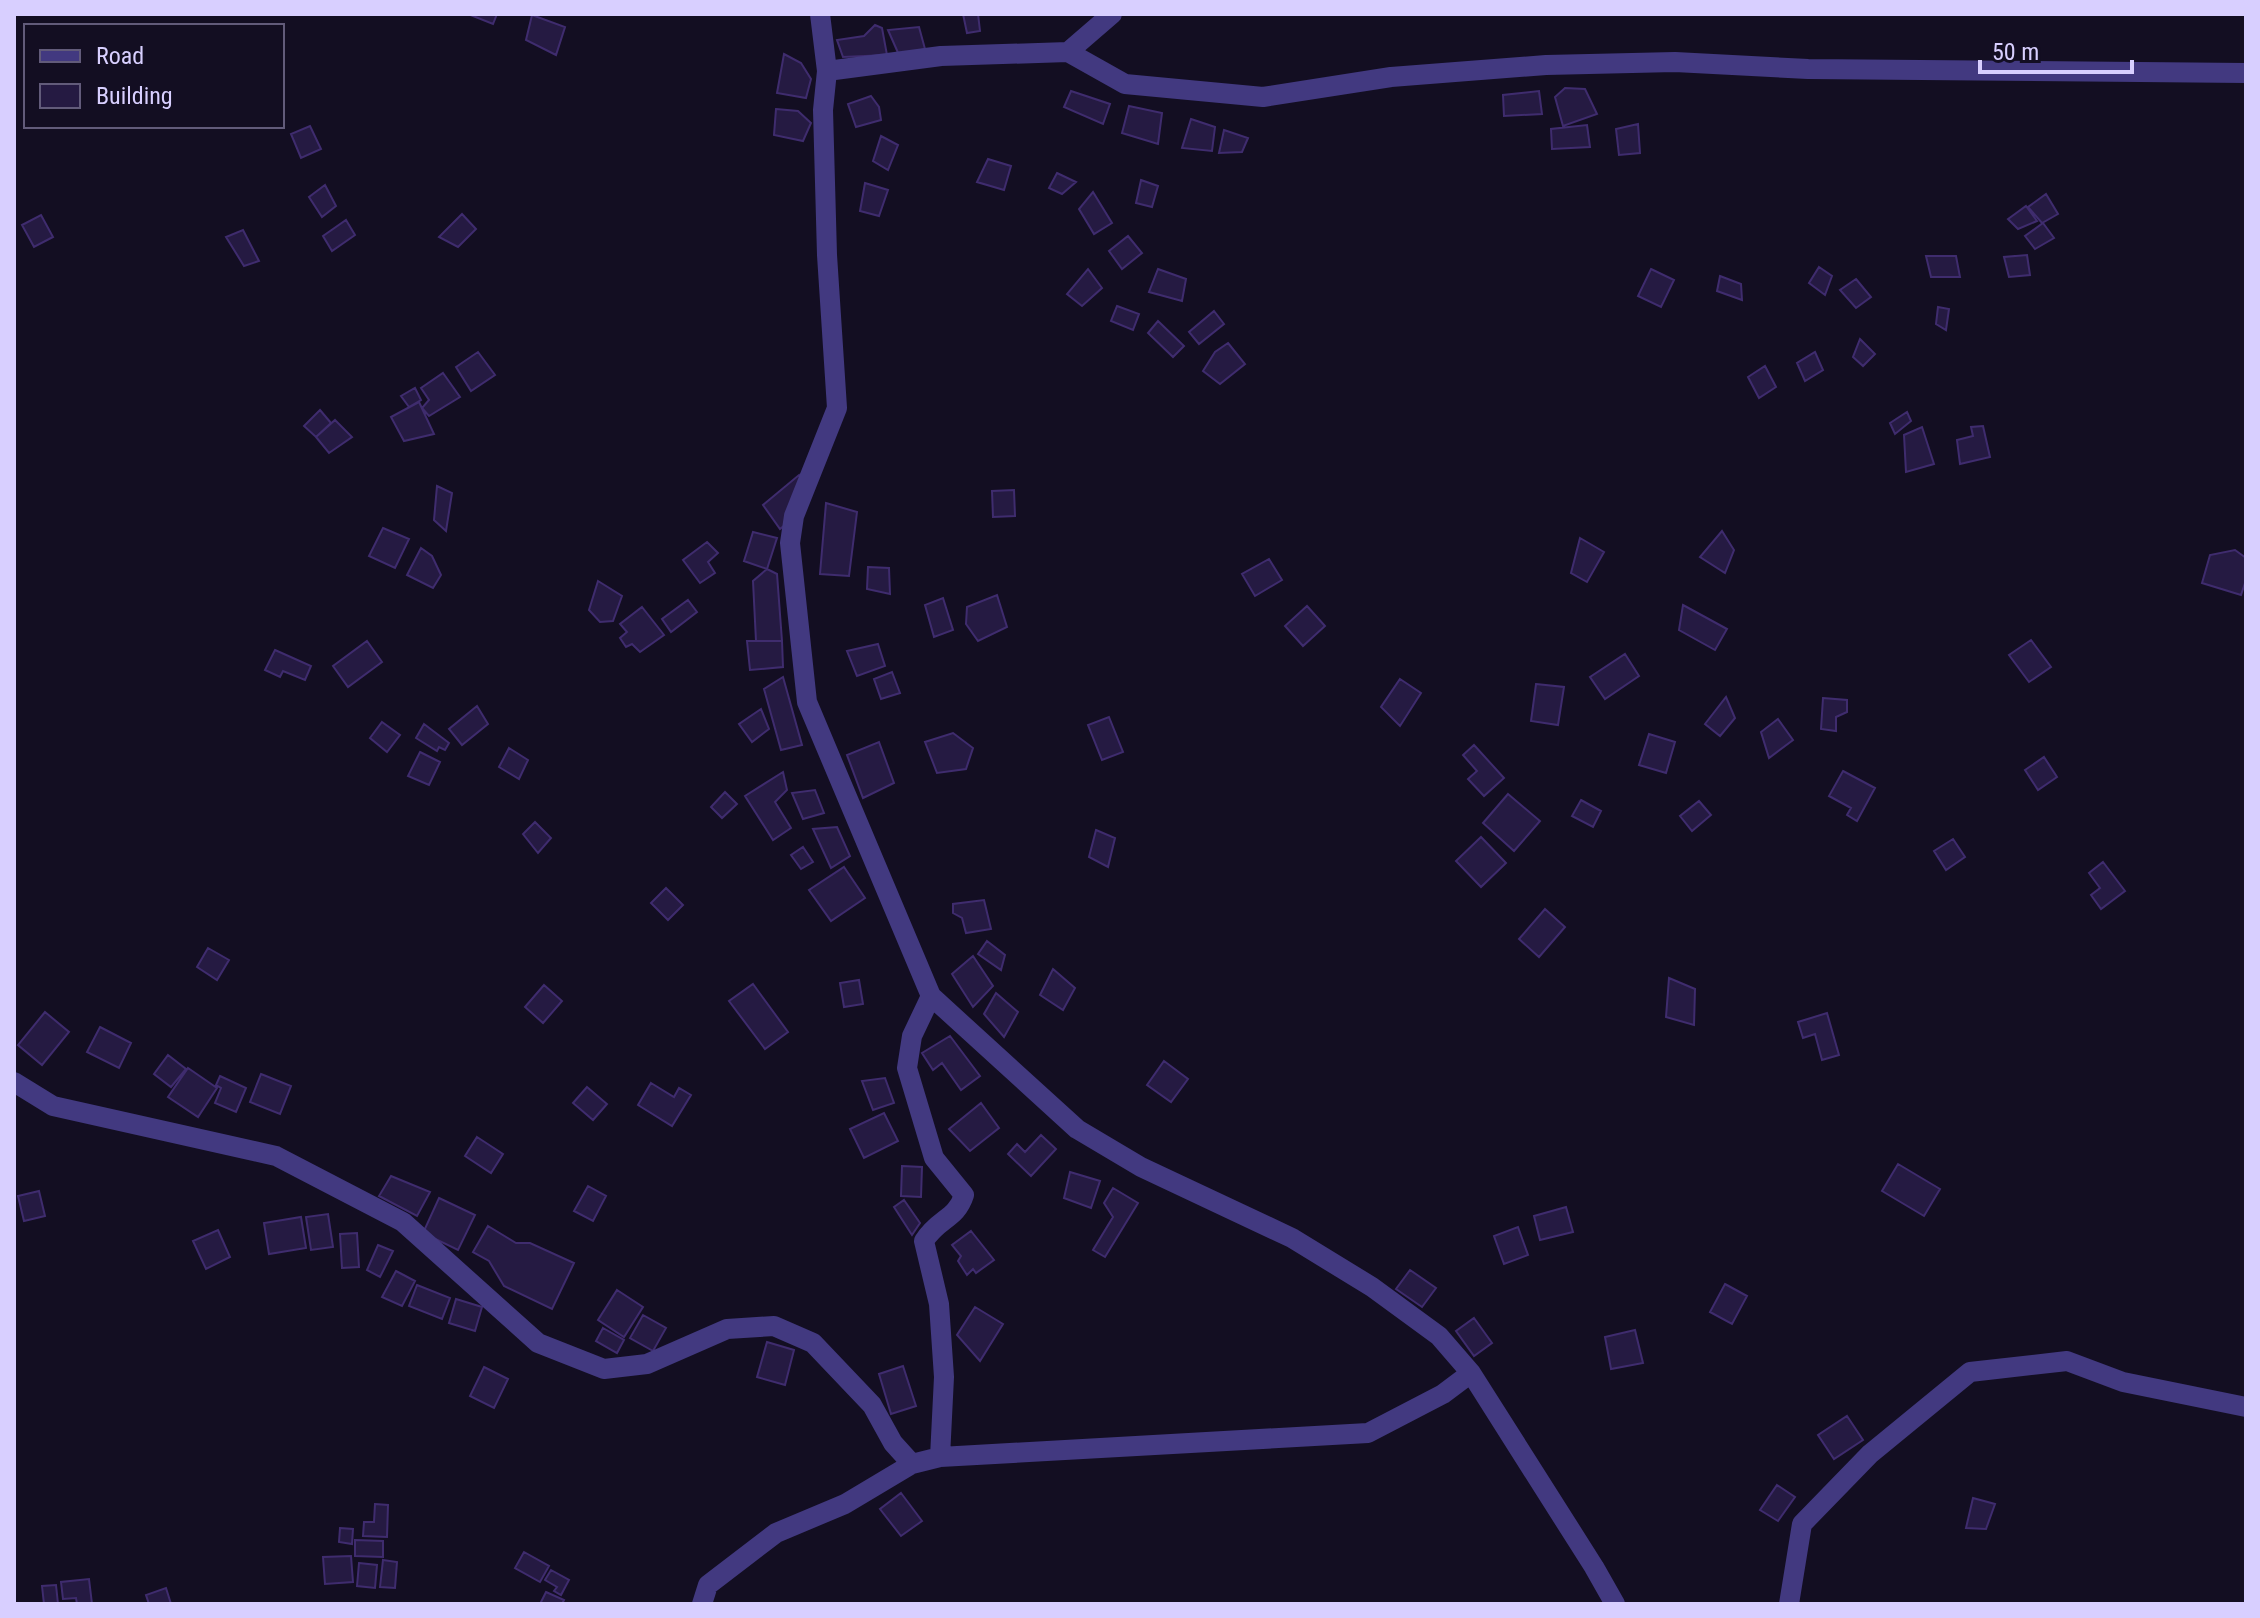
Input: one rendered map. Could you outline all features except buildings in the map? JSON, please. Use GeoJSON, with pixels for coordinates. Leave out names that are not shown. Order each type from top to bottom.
{"type":"FeatureCollection","features":[{"type":"Feature","properties":{"kind":"street"},"geometry":{"type":"LineString","coordinates":[[820,14],[827,71],[823,110],[827,255],[837,408],[794,516],[790,543],[805,686],[807,702],[931,996],[1077,1129],[1141,1167],[1292,1238],[1372,1287],[1439,1336],[1471,1373],[1615,1604]]}},
{"type":"Feature","properties":{"kind":"street"},"geometry":{"type":"LineString","coordinates":[[1068,52],[1112,14]]}},
{"type":"Feature","properties":{"kind":"street"},"geometry":{"type":"LineString","coordinates":[[827,71],[941,56],[1068,52],[1125,84],[1263,97],[1391,77],[1675,62],[1808,69],[2246,73]]}},
{"type":"Feature","properties":{"kind":"street"},"geometry":{"type":"LineString","coordinates":[[931,996],[912,1036],[907,1068],[934,1158],[964,1195],[959,1209],[931,1230],[924,1241],[939,1304],[944,1377],[940,1457]]}},
{"type":"Feature","properties":{"kind":"street"},"geometry":{"type":"LineString","coordinates":[[14,1082],[53,1106],[276,1156],[403,1222],[538,1343],[604,1369],[647,1364],[727,1329],[774,1326],[813,1343],[872,1405],[893,1443],[912,1464]]}},
{"type":"Feature","properties":{"kind":"street"},"geometry":{"type":"LineString","coordinates":[[1789,1604],[1802,1524],[1870,1454],[1970,1372],[2067,1361],[2123,1382],[2246,1406]]}},
{"type":"Feature","properties":{"kind":"street"},"geometry":{"type":"LineString","coordinates":[[702,1604],[708,1585],[776,1533],[845,1504],[912,1464],[940,1457],[1368,1433],[1443,1394],[1471,1373]]}}]}
